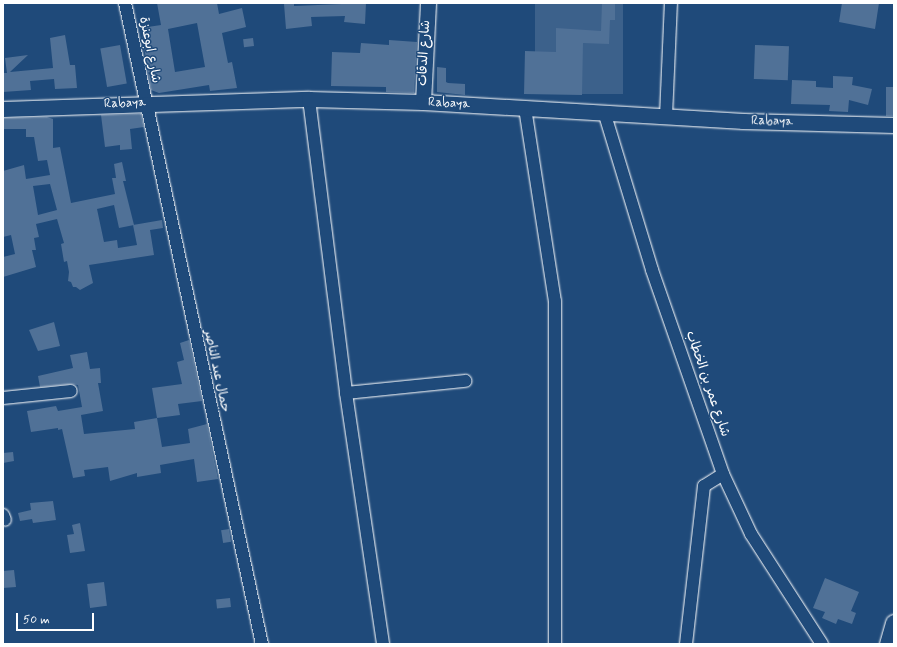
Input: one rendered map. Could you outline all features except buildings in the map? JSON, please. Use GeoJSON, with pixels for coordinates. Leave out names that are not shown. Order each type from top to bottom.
{"type":"FeatureCollection","features":[{"type":"Feature","properties":{"kind":"main road"},"geometry":{"type":"LineString","coordinates":[[888,644],[894,623]]}},
{"type":"Feature","properties":{"kind":"street","name":"شارع ابوعنزة"},"geometry":{"type":"LineString","coordinates":[[125,3],[144,103]]}},
{"type":"Feature","properties":{"kind":"street","name":"شارع الدقات"},"geometry":{"type":"LineString","coordinates":[[423,102],[428,3]]}},
{"type":"Feature","properties":{"kind":"street"},"geometry":{"type":"LineString","coordinates":[[666,116],[671,3]]}},
{"type":"Feature","properties":{"kind":"street","name":"Rabaya"},"geometry":{"type":"LineString","coordinates":[[3,109],[144,103],[309,99],[423,102],[525,108],[605,115],[666,116],[750,122],[894,125]]}},
{"type":"Feature","properties":{"kind":"street"},"geometry":{"type":"LineString","coordinates":[[309,99],[346,393],[383,644]]}},
{"type":"Feature","properties":{"kind":"street","name":"جمال عبد الناصر"},"geometry":{"type":"LineString","coordinates":[[144,103],[262,644]]}},
{"type":"Feature","properties":{"kind":"street"},"geometry":{"type":"LineString","coordinates":[[525,108],[555,301],[555,644]]}},
{"type":"Feature","properties":{"kind":"street","name":"شارع عمر بن الخطاب"},"geometry":{"type":"LineString","coordinates":[[605,115],[652,270],[723,474],[751,534],[822,644]]}},
{"type":"Feature","properties":{"kind":"street"},"geometry":{"type":"LineString","coordinates":[[346,393],[465,381]]}},
{"type":"Feature","properties":{"kind":"street"},"geometry":{"type":"LineString","coordinates":[[3,398],[71,391]]}},
{"type":"Feature","properties":{"kind":"street"},"geometry":{"type":"LineString","coordinates":[[686,644],[704,486],[723,474]]}},
{"type":"Feature","properties":{"kind":"shaded area"},"geometry":{"type":"Polygon","coordinates":[[[535,3],[623,3],[623,94],[535,94],[535,3]]]}}]}
